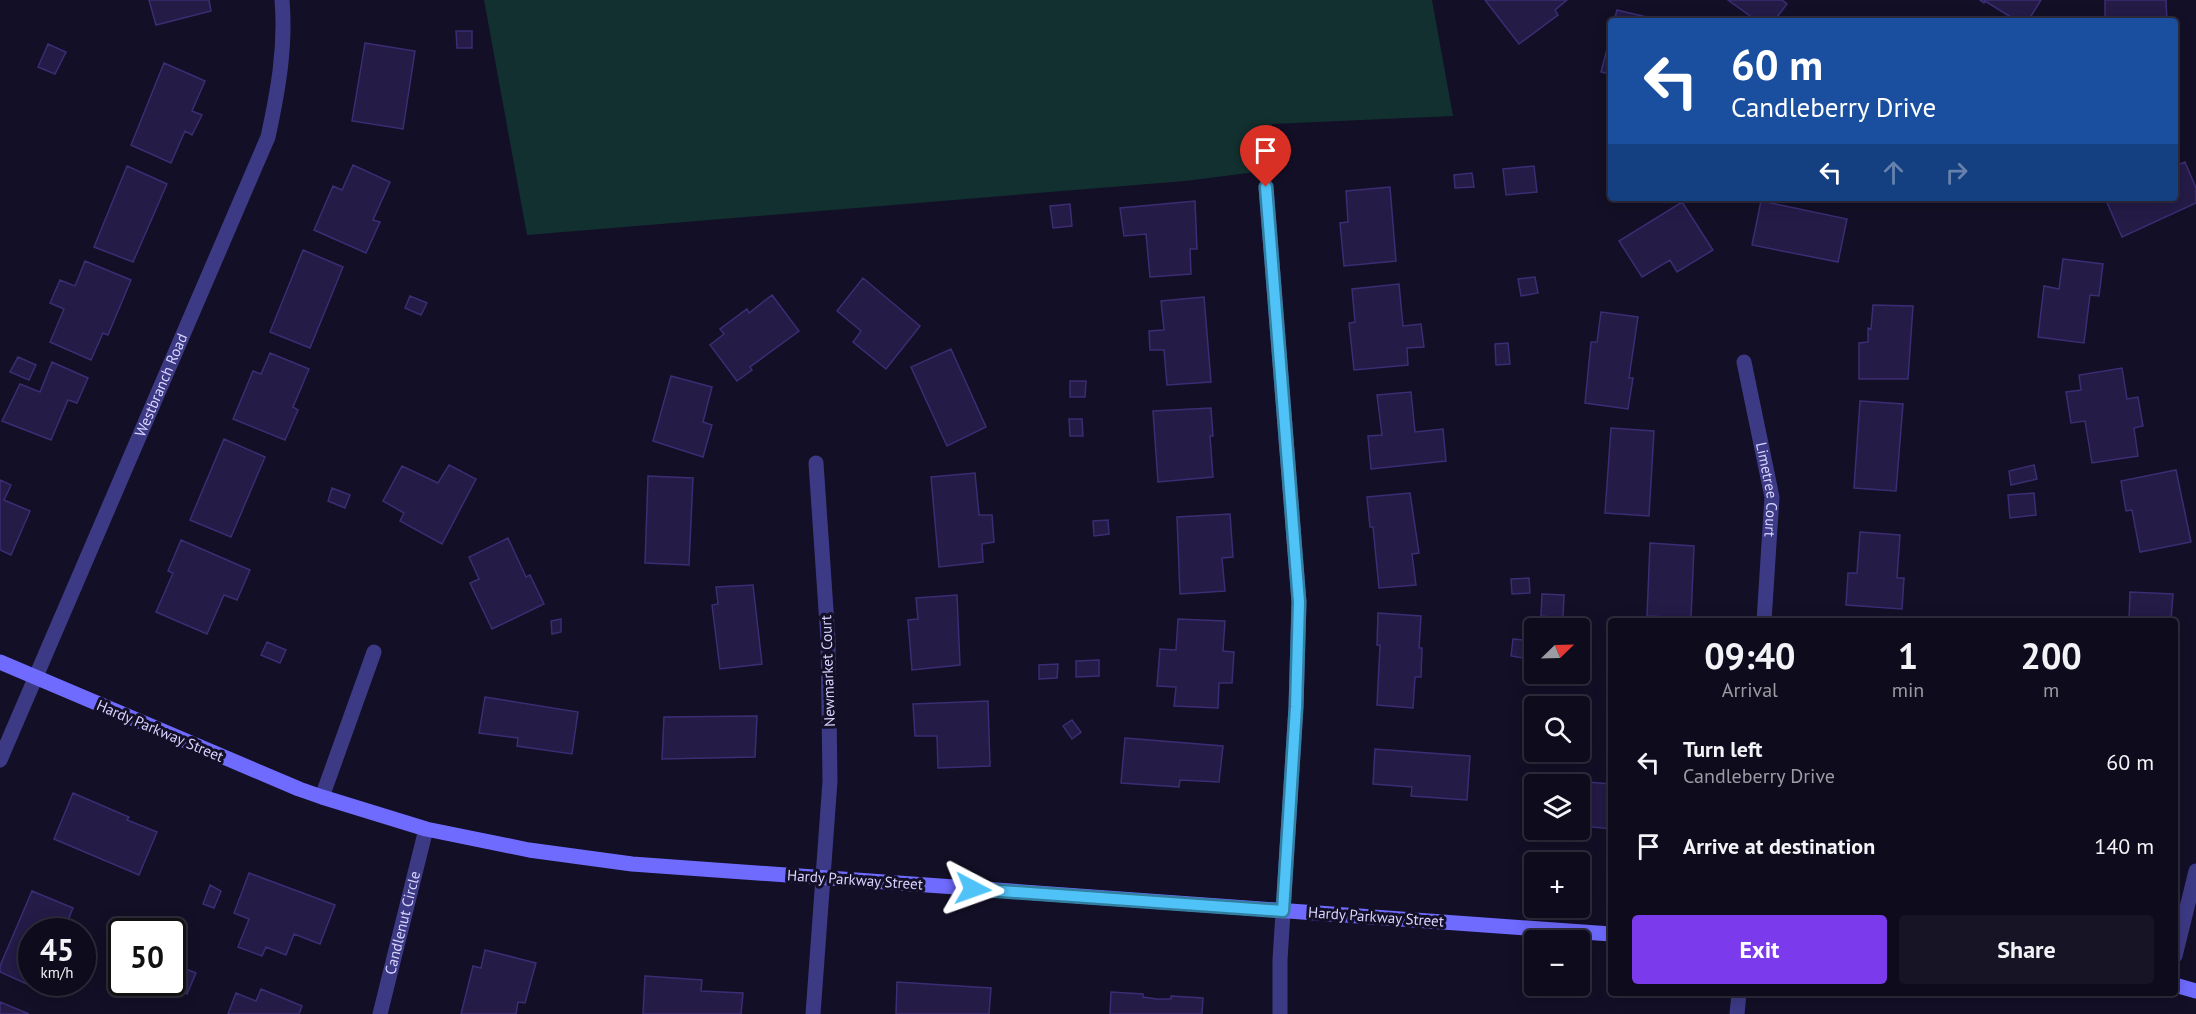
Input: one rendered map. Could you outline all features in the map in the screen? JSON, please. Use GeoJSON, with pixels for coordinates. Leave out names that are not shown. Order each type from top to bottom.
{"type":"FeatureCollection","features":[{"type":"Feature","properties":{"kind":"main road","name":"Hardy Parkway Street"},"geometry":{"type":"LineString","coordinates":[[0,662],[299,789],[426,829],[529,850],[632,864],[1608,934]]}},
{"type":"Feature","properties":{"kind":"main road"},"geometry":{"type":"LineString","coordinates":[[2178,986],[2196,991]]}},
{"type":"Feature","properties":{"kind":"street","name":"Westbranch Road"},"geometry":{"type":"LineString","coordinates":[[0,760],[268,137],[279,84],[284,27],[282,0]]}},
{"type":"Feature","properties":{"kind":"street"},"geometry":{"type":"LineString","coordinates":[[1266,187],[1299,602],[1296,707],[1283,911],[1280,1014]]}},
{"type":"Feature","properties":{"kind":"street","name":"Limetree Court"},"geometry":{"type":"LineString","coordinates":[[1744,362],[1772,497],[1764,618]]}},
{"type":"Feature","properties":{"kind":"street","name":"Newmarket Court"},"geometry":{"type":"LineString","coordinates":[[813,1014],[830,781],[828,639],[816,463]]}},
{"type":"Feature","properties":{"kind":"street"},"geometry":{"type":"LineString","coordinates":[[322,796],[374,652]]}},
{"type":"Feature","properties":{"kind":"street","name":"Candlenut Circle"},"geometry":{"type":"LineString","coordinates":[[380,1014],[426,829]]}},
{"type":"Feature","properties":{"kind":"street"},"geometry":{"type":"LineString","coordinates":[[2178,944],[2196,871]]}},
{"type":"Feature","properties":{"kind":"street"},"geometry":{"type":"LineString","coordinates":[[1737,1014],[1738,996]]}},
{"type":"Feature","properties":{"kind":"green space"},"geometry":{"type":"Polygon","coordinates":[[[484,0],[1432,0],[1453,116],[1272,124],[1272,170],[1185,181],[527,235],[484,0]]]}},
{"type":"Feature","properties":{"kind":"building"},"geometry":{"type":"Polygon","coordinates":[[[149,0],[209,0],[211,11],[156,25],[149,0]]]}},
{"type":"Feature","properties":{"kind":"building"},"geometry":{"type":"Polygon","coordinates":[[[1485,0],[1567,0],[1555,10],[1558,15],[1519,44],[1485,0]]]}},
{"type":"Feature","properties":{"kind":"building"},"geometry":{"type":"Polygon","coordinates":[[[1728,0],[1782,0],[1787,4],[1776,18],[1753,18],[1728,0]]]}},
{"type":"Feature","properties":{"kind":"building"},"geometry":{"type":"Polygon","coordinates":[[[1980,0],[2041,0],[2030,18],[2012,18],[1985,1],[1984,3],[1980,0]]]}},
{"type":"Feature","properties":{"kind":"building"},"geometry":{"type":"Polygon","coordinates":[[[2105,0],[2166,0],[2167,18],[2105,18],[2105,0]]]}},
{"type":"Feature","properties":{"kind":"building"},"geometry":{"type":"Polygon","coordinates":[[[1617,10],[1651,18],[1615,18],[1617,10]]]}},
{"type":"Feature","properties":{"kind":"building"},"geometry":{"type":"Polygon","coordinates":[[[456,31],[472,31],[472,48],[457,48],[456,31]]]}},
{"type":"Feature","properties":{"kind":"building"},"geometry":{"type":"Polygon","coordinates":[[[365,43],[415,51],[403,129],[352,121],[365,43]]]}},
{"type":"Feature","properties":{"kind":"building"},"geometry":{"type":"Polygon","coordinates":[[[48,44],[66,52],[55,74],[38,67],[48,44]]]}},
{"type":"Feature","properties":{"kind":"building"},"geometry":{"type":"Polygon","coordinates":[[[1608,45],[1608,73],[1601,72],[1608,45]]]}},
{"type":"Feature","properties":{"kind":"building"},"geometry":{"type":"Polygon","coordinates":[[[164,63],[205,81],[192,111],[202,115],[192,135],[185,131],[171,163],[131,145],[164,63]]]}},
{"type":"Feature","properties":{"kind":"building"},"geometry":{"type":"Polygon","coordinates":[[[2185,162],[2196,188],[2196,203],[2122,237],[2106,201],[2178,201],[2178,165],[2185,162]]]}},
{"type":"Feature","properties":{"kind":"building"},"geometry":{"type":"Polygon","coordinates":[[[353,165],[390,182],[373,220],[380,222],[366,253],[314,230],[333,186],[342,190],[353,165]]]}},
{"type":"Feature","properties":{"kind":"building"},"geometry":{"type":"Polygon","coordinates":[[[127,166],[167,184],[133,262],[94,247],[127,166]]]}},
{"type":"Feature","properties":{"kind":"building"},"geometry":{"type":"Polygon","coordinates":[[[1534,166],[1537,192],[1506,195],[1503,169],[1534,166]]]}},
{"type":"Feature","properties":{"kind":"building"},"geometry":{"type":"Polygon","coordinates":[[[1472,173],[1474,187],[1455,188],[1454,175],[1472,173]]]}},
{"type":"Feature","properties":{"kind":"building"},"geometry":{"type":"Polygon","coordinates":[[[1390,187],[1396,261],[1344,266],[1340,223],[1348,222],[1346,191],[1390,187]]]}},
{"type":"Feature","properties":{"kind":"building"},"geometry":{"type":"Polygon","coordinates":[[[1195,201],[1197,249],[1190,249],[1191,274],[1150,277],[1146,234],[1124,236],[1120,208],[1195,201]]]}},
{"type":"Feature","properties":{"kind":"building"},"geometry":{"type":"Polygon","coordinates":[[[1761,201],[1847,219],[1838,262],[1752,245],[1761,201]]]}},
{"type":"Feature","properties":{"kind":"building"},"geometry":{"type":"Polygon","coordinates":[[[1682,202],[1713,250],[1677,272],[1670,260],[1642,277],[1619,241],[1682,202]]]}},
{"type":"Feature","properties":{"kind":"building"},"geometry":{"type":"Polygon","coordinates":[[[1070,204],[1072,226],[1053,228],[1050,206],[1070,204]]]}},
{"type":"Feature","properties":{"kind":"building"},"geometry":{"type":"Polygon","coordinates":[[[303,250],[343,267],[310,348],[270,332],[303,250]]]}},
{"type":"Feature","properties":{"kind":"building"},"geometry":{"type":"Polygon","coordinates":[[[2063,259],[2103,264],[2099,296],[2090,295],[2084,343],[2038,337],[2044,286],[2059,289],[2063,259]]]}},
{"type":"Feature","properties":{"kind":"building"},"geometry":{"type":"Polygon","coordinates":[[[85,261],[131,280],[108,335],[103,333],[91,360],[50,342],[64,309],[50,303],[60,280],[75,286],[85,261]]]}},
{"type":"Feature","properties":{"kind":"building"},"geometry":{"type":"Polygon","coordinates":[[[1535,277],[1538,293],[1521,296],[1518,279],[1535,277]]]}},
{"type":"Feature","properties":{"kind":"building"},"geometry":{"type":"Polygon","coordinates":[[[863,278],[920,326],[886,369],[853,342],[861,331],[837,311],[863,278]]]}},
{"type":"Feature","properties":{"kind":"building"},"geometry":{"type":"Polygon","coordinates":[[[1399,284],[1403,326],[1421,324],[1424,347],[1407,348],[1408,365],[1354,370],[1349,323],[1355,322],[1352,289],[1399,284]]]}},
{"type":"Feature","properties":{"kind":"building"},"geometry":{"type":"Polygon","coordinates":[[[772,295],[799,331],[750,367],[752,370],[737,381],[710,345],[724,334],[720,329],[747,309],[749,313],[772,295]]]}},
{"type":"Feature","properties":{"kind":"building"},"geometry":{"type":"Polygon","coordinates":[[[410,296],[427,303],[421,315],[405,308],[410,296]]]}},
{"type":"Feature","properties":{"kind":"building"},"geometry":{"type":"Polygon","coordinates":[[[1204,297],[1211,382],[1167,385],[1164,350],[1150,350],[1149,331],[1164,330],[1161,301],[1204,297]]]}},
{"type":"Feature","properties":{"kind":"building"},"geometry":{"type":"Polygon","coordinates":[[[1873,305],[1913,306],[1908,379],[1859,379],[1859,343],[1868,342],[1868,328],[1871,329],[1873,305]]]}},
{"type":"Feature","properties":{"kind":"building"},"geometry":{"type":"Polygon","coordinates":[[[1601,312],[1638,317],[1629,378],[1633,378],[1628,409],[1585,403],[1591,342],[1597,342],[1601,312]]]}},
{"type":"Feature","properties":{"kind":"building"},"geometry":{"type":"Polygon","coordinates":[[[1508,343],[1510,364],[1496,365],[1495,344],[1508,343]]]}},
{"type":"Feature","properties":{"kind":"building"},"geometry":{"type":"Polygon","coordinates":[[[951,349],[986,427],[947,446],[911,367],[951,349]]]}},
{"type":"Feature","properties":{"kind":"building"},"geometry":{"type":"Polygon","coordinates":[[[270,353],[309,369],[293,407],[298,410],[285,440],[233,419],[253,371],[261,374],[270,353]]]}},
{"type":"Feature","properties":{"kind":"building"},"geometry":{"type":"Polygon","coordinates":[[[18,357],[36,365],[29,380],[10,372],[18,357]]]}},
{"type":"Feature","properties":{"kind":"building"},"geometry":{"type":"Polygon","coordinates":[[[52,362],[88,378],[77,403],[68,400],[51,440],[2,421],[20,384],[40,392],[52,362]]]}},
{"type":"Feature","properties":{"kind":"building"},"geometry":{"type":"Polygon","coordinates":[[[2122,368],[2127,399],[2138,397],[2143,426],[2134,428],[2138,456],[2092,463],[2085,421],[2071,423],[2066,392],[2081,390],[2079,375],[2122,368]]]}},
{"type":"Feature","properties":{"kind":"building"},"geometry":{"type":"Polygon","coordinates":[[[671,376],[712,387],[703,422],[712,425],[703,457],[653,441],[671,376]]]}},
{"type":"Feature","properties":{"kind":"building"},"geometry":{"type":"Polygon","coordinates":[[[1070,381],[1086,381],[1085,397],[1070,397],[1070,381]]]}},
{"type":"Feature","properties":{"kind":"building"},"geometry":{"type":"Polygon","coordinates":[[[1411,392],[1415,432],[1443,429],[1446,461],[1371,469],[1368,436],[1382,435],[1377,395],[1411,392]]]}},
{"type":"Feature","properties":{"kind":"building"},"geometry":{"type":"Polygon","coordinates":[[[1860,401],[1903,404],[1896,491],[1854,488],[1860,401]]]}},
{"type":"Feature","properties":{"kind":"building"},"geometry":{"type":"Polygon","coordinates":[[[1211,408],[1213,436],[1210,436],[1213,477],[1158,482],[1153,411],[1211,408]]]}},
{"type":"Feature","properties":{"kind":"building"},"geometry":{"type":"Polygon","coordinates":[[[1069,419],[1082,419],[1083,436],[1070,436],[1069,419]]]}},
{"type":"Feature","properties":{"kind":"building"},"geometry":{"type":"Polygon","coordinates":[[[1611,428],[1654,431],[1649,516],[1605,513],[1611,428]]]}},
{"type":"Feature","properties":{"kind":"building"},"geometry":{"type":"Polygon","coordinates":[[[224,439],[265,457],[231,537],[190,520],[224,439]]]}},
{"type":"Feature","properties":{"kind":"building"},"geometry":{"type":"Polygon","coordinates":[[[449,465],[476,479],[442,544],[400,521],[404,513],[383,501],[402,466],[438,483],[449,465]]]}},
{"type":"Feature","properties":{"kind":"building"},"geometry":{"type":"Polygon","coordinates":[[[2034,465],[2037,479],[2011,485],[2009,471],[2034,465]]]}},
{"type":"Feature","properties":{"kind":"building"},"geometry":{"type":"Polygon","coordinates":[[[2176,470],[2191,542],[2140,552],[2132,510],[2126,511],[2121,481],[2176,470]]]}},
{"type":"Feature","properties":{"kind":"building"},"geometry":{"type":"Polygon","coordinates":[[[975,473],[979,515],[992,515],[994,542],[982,544],[983,562],[939,567],[931,477],[975,473]]]}},
{"type":"Feature","properties":{"kind":"building"},"geometry":{"type":"Polygon","coordinates":[[[648,476],[693,478],[689,565],[645,563],[648,476]]]}},
{"type":"Feature","properties":{"kind":"building"},"geometry":{"type":"Polygon","coordinates":[[[0,480],[11,485],[4,500],[30,511],[11,555],[0,550],[0,480]]]}},
{"type":"Feature","properties":{"kind":"building"},"geometry":{"type":"Polygon","coordinates":[[[332,488],[350,495],[345,508],[328,501],[332,488]]]}},
{"type":"Feature","properties":{"kind":"building"},"geometry":{"type":"Polygon","coordinates":[[[1410,493],[1419,553],[1412,554],[1416,585],[1379,588],[1373,527],[1370,527],[1367,497],[1410,493]]]}},
{"type":"Feature","properties":{"kind":"building"},"geometry":{"type":"Polygon","coordinates":[[[2034,493],[2036,515],[2010,518],[2008,495],[2034,493]]]}},
{"type":"Feature","properties":{"kind":"building"},"geometry":{"type":"Polygon","coordinates":[[[1230,514],[1233,557],[1222,558],[1225,591],[1180,594],[1177,517],[1230,514]]]}},
{"type":"Feature","properties":{"kind":"building"},"geometry":{"type":"Polygon","coordinates":[[[1108,520],[1109,534],[1094,536],[1093,521],[1108,520]]]}},
{"type":"Feature","properties":{"kind":"building"},"geometry":{"type":"Polygon","coordinates":[[[1860,532],[1900,535],[1897,578],[1904,578],[1902,609],[1846,605],[1848,573],[1857,573],[1860,532]]]}},
{"type":"Feature","properties":{"kind":"building"},"geometry":{"type":"Polygon","coordinates":[[[508,538],[526,577],[530,575],[544,604],[492,629],[470,583],[479,579],[469,557],[508,538]]]}},
{"type":"Feature","properties":{"kind":"building"},"geometry":{"type":"Polygon","coordinates":[[[181,540],[250,570],[237,600],[224,595],[207,634],[156,612],[173,573],[168,571],[181,540]]]}},
{"type":"Feature","properties":{"kind":"building"},"geometry":{"type":"Polygon","coordinates":[[[1650,543],[1694,546],[1691,618],[1647,616],[1650,543]]]}},
{"type":"Feature","properties":{"kind":"building"},"geometry":{"type":"Polygon","coordinates":[[[1529,578],[1530,593],[1512,594],[1511,579],[1529,578]]]}},
{"type":"Feature","properties":{"kind":"building"},"geometry":{"type":"Polygon","coordinates":[[[753,585],[762,664],[720,669],[712,605],[718,604],[716,587],[753,585]]]}},
{"type":"Feature","properties":{"kind":"building"},"geometry":{"type":"Polygon","coordinates":[[[2130,592],[2173,594],[2171,618],[2129,618],[2130,592]]]}},
{"type":"Feature","properties":{"kind":"building"},"geometry":{"type":"Polygon","coordinates":[[[1542,594],[1564,595],[1563,618],[1541,616],[1542,594]]]}},
{"type":"Feature","properties":{"kind":"building"},"geometry":{"type":"Polygon","coordinates":[[[957,595],[960,665],[912,670],[908,620],[918,619],[916,598],[957,595]]]}},
{"type":"Feature","properties":{"kind":"building"},"geometry":{"type":"Polygon","coordinates":[[[1378,613],[1421,616],[1419,648],[1422,648],[1421,677],[1415,677],[1413,708],[1377,705],[1380,645],[1377,645],[1378,613]]]}},
{"type":"Feature","properties":{"kind":"building"},"geometry":{"type":"Polygon","coordinates":[[[561,619],[561,632],[552,634],[551,621],[561,619]]]}},
{"type":"Feature","properties":{"kind":"building"},"geometry":{"type":"Polygon","coordinates":[[[1178,619],[1225,621],[1223,651],[1234,652],[1232,683],[1219,683],[1218,708],[1174,706],[1176,687],[1157,686],[1160,649],[1176,650],[1178,619]]]}},
{"type":"Feature","properties":{"kind":"building"},"geometry":{"type":"Polygon","coordinates":[[[1513,639],[1524,640],[1524,658],[1511,656],[1513,639]]]}},
{"type":"Feature","properties":{"kind":"building"},"geometry":{"type":"Polygon","coordinates":[[[267,642],[286,650],[280,663],[261,655],[267,642]]]}},
{"type":"Feature","properties":{"kind":"building"},"geometry":{"type":"Polygon","coordinates":[[[1099,660],[1099,676],[1076,677],[1076,661],[1099,660]]]}},
{"type":"Feature","properties":{"kind":"building"},"geometry":{"type":"Polygon","coordinates":[[[1058,664],[1057,678],[1039,679],[1039,665],[1058,664]]]}},
{"type":"Feature","properties":{"kind":"building"},"geometry":{"type":"Polygon","coordinates":[[[485,697],[578,712],[572,754],[517,746],[518,738],[479,733],[485,697]]]}},
{"type":"Feature","properties":{"kind":"building"},"geometry":{"type":"Polygon","coordinates":[[[988,701],[990,766],[938,768],[937,736],[915,736],[913,704],[988,701]]]}},
{"type":"Feature","properties":{"kind":"building"},"geometry":{"type":"Polygon","coordinates":[[[757,716],[755,757],[662,759],[664,717],[757,716]]]}},
{"type":"Feature","properties":{"kind":"building"},"geometry":{"type":"Polygon","coordinates":[[[1072,720],[1081,732],[1072,739],[1063,726],[1072,720]]]}},
{"type":"Feature","properties":{"kind":"building"},"geometry":{"type":"Polygon","coordinates":[[[1125,738],[1223,746],[1219,782],[1180,780],[1179,787],[1121,783],[1125,738]]]}},
{"type":"Feature","properties":{"kind":"building"},"geometry":{"type":"Polygon","coordinates":[[[1375,749],[1470,756],[1467,800],[1411,796],[1412,787],[1373,784],[1375,749]]]}},
{"type":"Feature","properties":{"kind":"building"},"geometry":{"type":"Polygon","coordinates":[[[1590,782],[1608,784],[1608,829],[1590,827],[1590,782]]]}},
{"type":"Feature","properties":{"kind":"building"},"geometry":{"type":"Polygon","coordinates":[[[73,793],[129,817],[127,820],[157,832],[139,875],[54,839],[73,793]]]}},
{"type":"Feature","properties":{"kind":"building"},"geometry":{"type":"Polygon","coordinates":[[[249,873],[335,905],[320,944],[294,934],[286,955],[266,947],[262,956],[238,947],[249,919],[234,913],[249,873]]]}},
{"type":"Feature","properties":{"kind":"building"},"geometry":{"type":"Polygon","coordinates":[[[210,885],[221,891],[214,908],[203,904],[210,885]]]}},
{"type":"Feature","properties":{"kind":"building"},"geometry":{"type":"Polygon","coordinates":[[[32,891],[73,908],[69,918],[20,918],[32,891]]]}},
{"type":"Feature","properties":{"kind":"building"},"geometry":{"type":"Polygon","coordinates":[[[18,924],[18,980],[0,972],[0,966],[18,924]]]}},
{"type":"Feature","properties":{"kind":"building"},"geometry":{"type":"Polygon","coordinates":[[[485,950],[536,963],[525,1003],[518,1002],[516,1014],[461,1014],[473,966],[481,968],[485,950]]]}},
{"type":"Feature","properties":{"kind":"building"},"geometry":{"type":"Polygon","coordinates":[[[186,969],[196,973],[186,994],[186,969]]]}},
{"type":"Feature","properties":{"kind":"building"},"geometry":{"type":"Polygon","coordinates":[[[645,976],[702,980],[701,991],[743,993],[741,1014],[643,1014],[645,976]]]}},
{"type":"Feature","properties":{"kind":"building"},"geometry":{"type":"Polygon","coordinates":[[[897,982],[991,988],[989,1014],[896,1014],[897,982]]]}},
{"type":"Feature","properties":{"kind":"building"},"geometry":{"type":"Polygon","coordinates":[[[261,989],[302,1006],[299,1014],[228,1014],[236,993],[256,1001],[261,989]]]}},
{"type":"Feature","properties":{"kind":"building"},"geometry":{"type":"Polygon","coordinates":[[[1111,992],[1143,994],[1143,997],[1157,999],[1171,999],[1171,996],[1203,998],[1202,1014],[1110,1014],[1111,992]]]}},
{"type":"Feature","properties":{"kind":"building"},"geometry":{"type":"Polygon","coordinates":[[[0,1002],[29,1014],[0,1014],[0,1002]]]}},
{"type":"Feature","properties":{"kind":"route"},"geometry":{"type":"LineString","coordinates":[[973,889],[1283,911],[1296,707],[1299,602],[1266,187]]}}]}
